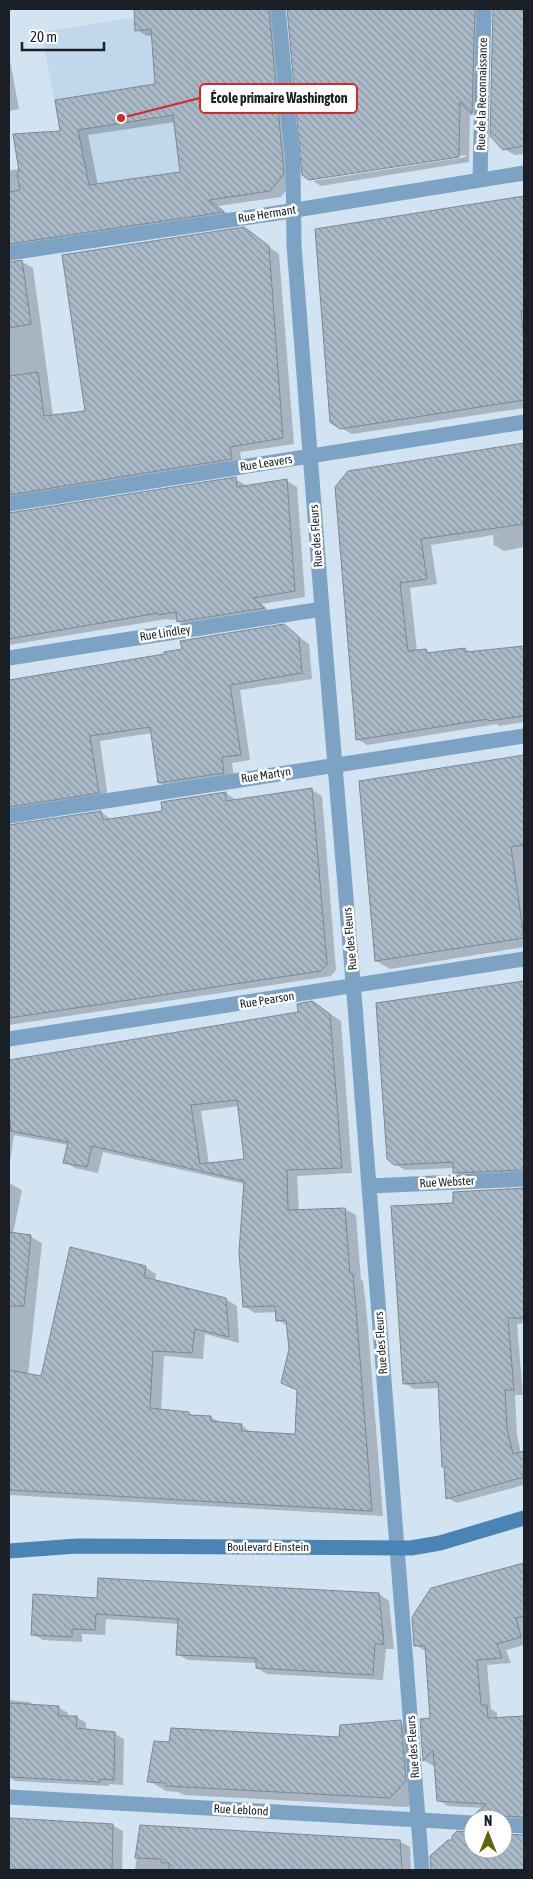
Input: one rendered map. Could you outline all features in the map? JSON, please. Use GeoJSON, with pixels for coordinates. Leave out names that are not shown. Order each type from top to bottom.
{"type":"FeatureCollection","features":[{"type":"Feature","properties":{"kind":"street","name":"Rue des Fleurs"},"geometry":{"type":"LineString","coordinates":[[278,9],[293,165],[294,245],[354,986],[422,1870]]}},
{"type":"Feature","properties":{"kind":"street","name":"Rue de la Reconnaissance"},"geometry":{"type":"LineString","coordinates":[[480,180],[484,9]]}},
{"type":"Feature","properties":{"kind":"street","name":"Rue Hermant"},"geometry":{"type":"LineString","coordinates":[[9,253],[524,173]]}},
{"type":"Feature","properties":{"kind":"street","name":"Rue Leavers"},"geometry":{"type":"LineString","coordinates":[[9,504],[524,422]]}},
{"type":"Feature","properties":{"kind":"street","name":"Rue Lindley"},"geometry":{"type":"LineString","coordinates":[[9,658],[322,609]]}},
{"type":"Feature","properties":{"kind":"street","name":"Rue Martyn"},"geometry":{"type":"LineString","coordinates":[[9,816],[524,736]]}},
{"type":"Feature","properties":{"kind":"street","name":"Rue Pearson"},"geometry":{"type":"LineString","coordinates":[[9,1039],[524,959]]}},
{"type":"Feature","properties":{"kind":"street","name":"Rue Webster"},"geometry":{"type":"LineString","coordinates":[[369,1186],[524,1178]]}},
{"type":"Feature","properties":{"kind":"street","name":"Boulevard Einstein"},"geometry":{"type":"LineString","coordinates":[[9,1551],[77,1546],[398,1548],[440,1543],[524,1518]]}},
{"type":"Feature","properties":{"kind":"street","name":"Rue Leblond"},"geometry":{"type":"LineString","coordinates":[[9,1797],[463,1822]]}},
{"type":"Feature","properties":{"kind":"shaded area"},"geometry":{"type":"Polygon","coordinates":[[[179,15],[222,162],[227,198],[80,221],[61,138],[42,32],[126,19],[179,15]]]}},
{"type":"Feature","properties":{"kind":"building"},"geometry":{"type":"Polygon","coordinates":[[[134,9],[269,9],[284,174],[270,191],[209,200],[224,212],[9,244],[9,192],[20,190],[13,134],[60,131],[55,100],[155,84],[151,29],[135,31],[134,9]],[[173,115],[78,130],[89,185],[180,172],[173,115]]]}},
{"type":"Feature","properties":{"kind":"building"},"geometry":{"type":"Polygon","coordinates":[[[287,9],[475,9],[472,115],[460,102],[459,157],[309,180],[302,175],[287,9]]]}},
{"type":"Feature","properties":{"kind":"building"},"geometry":{"type":"Polygon","coordinates":[[[493,9],[524,9],[524,146],[503,150],[490,136],[493,9]]]}},
{"type":"Feature","properties":{"kind":"building"},"geometry":{"type":"Polygon","coordinates":[[[524,196],[524,311],[521,311],[524,341],[524,400],[340,429],[330,422],[315,229],[524,196]]]}},
{"type":"Feature","properties":{"kind":"building"},"geometry":{"type":"Polygon","coordinates":[[[244,227],[269,246],[283,438],[230,447],[232,459],[9,495],[9,376],[38,372],[44,416],[85,411],[62,255],[244,227]]]}},
{"type":"Feature","properties":{"kind":"building"},"geometry":{"type":"Polygon","coordinates":[[[22,260],[31,324],[9,328],[9,262],[22,260]]]}},
{"type":"Feature","properties":{"kind":"building"},"geometry":{"type":"Polygon","coordinates":[[[524,443],[524,524],[421,539],[427,579],[400,583],[408,651],[426,649],[427,653],[465,648],[466,652],[524,646],[524,716],[488,721],[488,719],[356,740],[335,487],[348,471],[524,443]]]}},
{"type":"Feature","properties":{"kind":"building"},"geometry":{"type":"Polygon","coordinates":[[[236,477],[237,487],[287,479],[295,591],[253,598],[265,608],[177,622],[176,612],[158,615],[158,613],[9,639],[9,513],[236,477]]]}},
{"type":"Feature","properties":{"kind":"building"},"geometry":{"type":"Polygon","coordinates":[[[284,624],[299,637],[302,673],[230,685],[241,755],[222,757],[224,773],[158,783],[150,727],[90,736],[99,793],[9,807],[9,680],[164,654],[164,652],[182,649],[180,641],[284,624]]]}},
{"type":"Feature","properties":{"kind":"building"},"geometry":{"type":"Polygon","coordinates":[[[524,755],[524,845],[511,847],[524,938],[375,961],[359,781],[524,755]]]}},
{"type":"Feature","properties":{"kind":"building"},"geometry":{"type":"Polygon","coordinates":[[[312,788],[327,964],[321,971],[9,1018],[9,825],[101,811],[103,820],[162,811],[161,802],[226,792],[226,801],[312,788]]]}},
{"type":"Feature","properties":{"kind":"building"},"geometry":{"type":"Polygon","coordinates":[[[524,981],[524,1170],[453,1173],[453,1162],[394,1165],[387,1159],[376,1003],[524,981]]]}},
{"type":"Feature","properties":{"kind":"building"},"geometry":{"type":"Polygon","coordinates":[[[312,1001],[330,1014],[342,1168],[287,1170],[288,1210],[345,1208],[350,1274],[353,1274],[372,1511],[9,1490],[9,1370],[41,1376],[70,1247],[146,1266],[144,1277],[226,1298],[229,1337],[195,1329],[192,1353],[153,1351],[150,1408],[189,1412],[189,1415],[211,1416],[211,1421],[242,1424],[241,1431],[295,1434],[297,1390],[281,1383],[289,1349],[286,1320],[276,1321],[275,1306],[243,1307],[239,1252],[244,1181],[92,1146],[87,1167],[63,1163],[68,1142],[11,1131],[9,1060],[298,1012],[297,1004],[312,1001]],[[237,1100],[191,1105],[200,1164],[244,1159],[237,1100]]]}},
{"type":"Feature","properties":{"kind":"building"},"geometry":{"type":"Polygon","coordinates":[[[524,1188],[524,1318],[508,1318],[514,1390],[505,1390],[507,1429],[513,1454],[524,1451],[524,1477],[446,1499],[444,1467],[442,1467],[438,1382],[403,1384],[391,1206],[453,1203],[453,1192],[524,1188]]]}},
{"type":"Feature","properties":{"kind":"building"},"geometry":{"type":"Polygon","coordinates":[[[9,1232],[31,1235],[24,1306],[9,1306],[9,1232]]]}},
{"type":"Feature","properties":{"kind":"building"},"geometry":{"type":"Polygon","coordinates":[[[524,1563],[524,1616],[516,1618],[521,1637],[497,1644],[502,1658],[477,1660],[481,1705],[487,1705],[488,1718],[524,1716],[524,1817],[513,1816],[513,1809],[480,1809],[486,1804],[437,1801],[433,1750],[423,1761],[420,1719],[430,1718],[425,1646],[414,1646],[412,1617],[431,1588],[524,1563]]]}},
{"type":"Feature","properties":{"kind":"building"},"geometry":{"type":"Polygon","coordinates":[[[98,1578],[379,1593],[384,1644],[375,1644],[373,1675],[256,1668],[256,1658],[176,1655],[178,1619],[96,1614],[95,1630],[72,1629],[72,1637],[31,1635],[33,1594],[97,1598],[98,1578]]]}},
{"type":"Feature","properties":{"kind":"building"},"geometry":{"type":"Polygon","coordinates":[[[9,1703],[59,1706],[58,1716],[77,1716],[76,1728],[115,1732],[114,1780],[100,1779],[100,1782],[9,1777],[9,1703]]]}},
{"type":"Feature","properties":{"kind":"building"},"geometry":{"type":"Polygon","coordinates":[[[401,1720],[406,1781],[390,1798],[166,1786],[166,1783],[147,1782],[154,1741],[169,1742],[171,1728],[339,1737],[340,1725],[401,1720]]]}},
{"type":"Feature","properties":{"kind":"building"},"geometry":{"type":"Polygon","coordinates":[[[9,1818],[113,1824],[112,1870],[9,1869],[9,1818]]]}},
{"type":"Feature","properties":{"kind":"building"},"geometry":{"type":"Polygon","coordinates":[[[140,1825],[400,1840],[402,1870],[169,1870],[169,1863],[161,1863],[161,1859],[135,1858],[140,1825]]]}},
{"type":"Feature","properties":{"kind":"building"},"geometry":{"type":"Polygon","coordinates":[[[457,1831],[463,1831],[463,1859],[513,1859],[513,1834],[524,1835],[524,1870],[431,1870],[430,1856],[448,1840],[452,1840],[452,1836],[457,1831]]]}},
{"type":"Feature","properties":{"kind":"place","name":"École primaire Washington"},"geometry":{"type":"Point","coordinates":[121,118]}}]}
